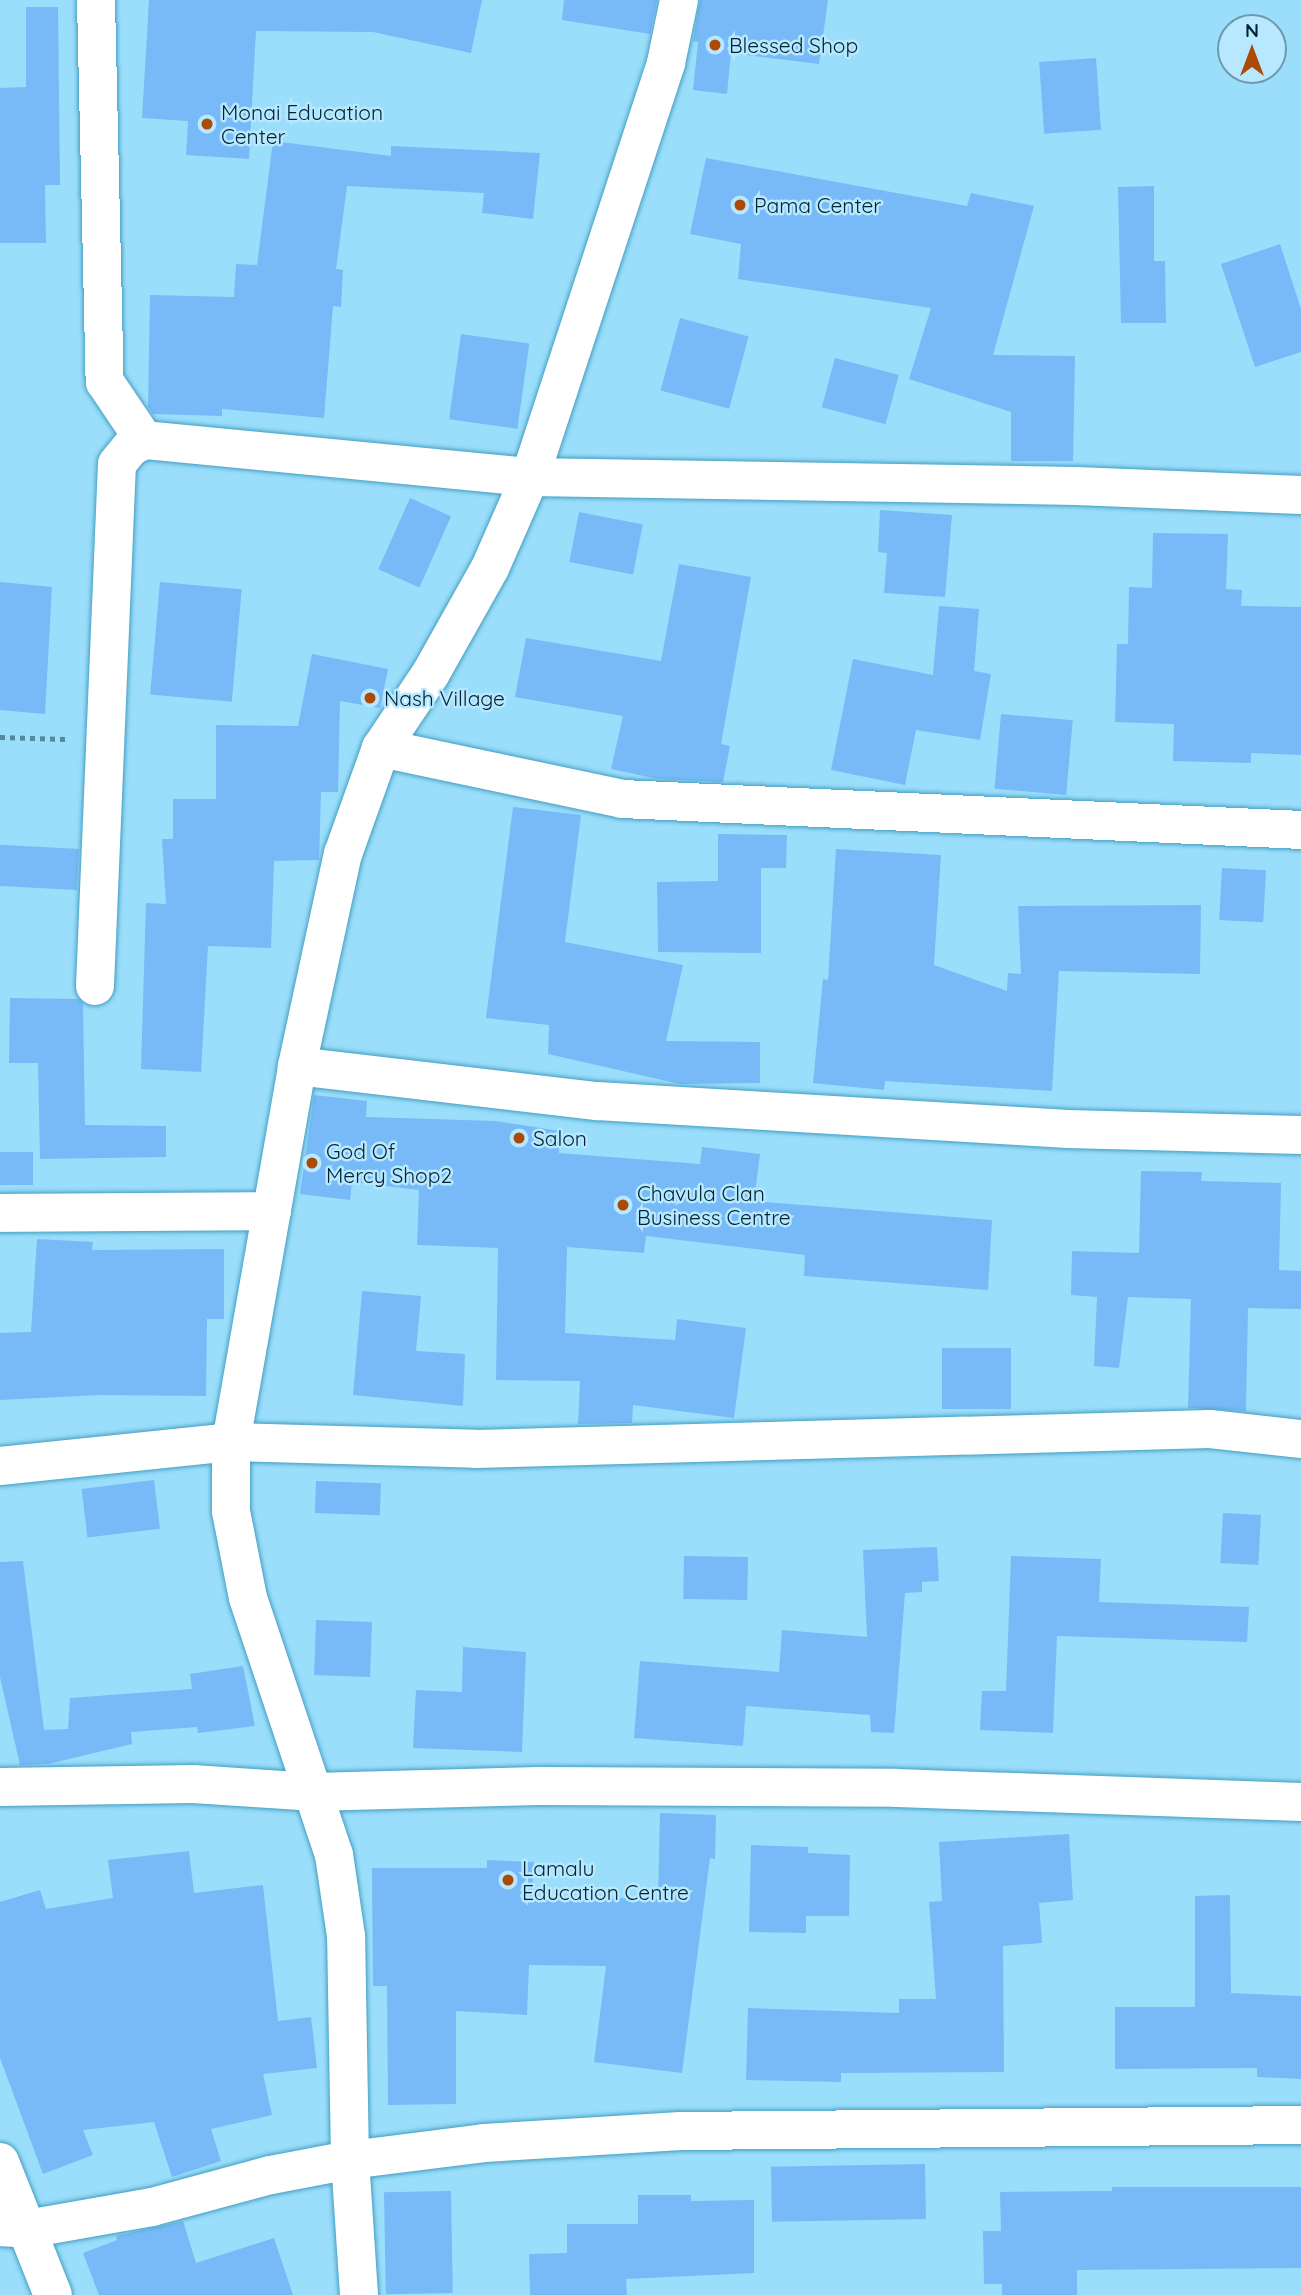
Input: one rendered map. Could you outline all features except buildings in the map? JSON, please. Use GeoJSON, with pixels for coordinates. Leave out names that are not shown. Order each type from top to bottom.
{"type":"FeatureCollection","features":[{"type":"Feature","properties":{"kind":"street"},"geometry":{"type":"LineString","coordinates":[[96,0],[105,382],[144,440]]}},
{"type":"Feature","properties":{"kind":"street"},"geometry":{"type":"LineString","coordinates":[[359,2295],[350,2160],[346,1936],[334,1855],[248,1598],[231,1511],[231,1442],[297,1066],[343,854],[381,748],[431,673],[490,568],[530,477],[666,63],[679,0]]}},
{"type":"Feature","properties":{"kind":"street"},"geometry":{"type":"LineString","coordinates":[[95,986],[117,464],[131,447],[144,440],[530,477],[1076,486],[1301,495]]}},
{"type":"Feature","properties":{"kind":"street"},"geometry":{"type":"LineString","coordinates":[[381,748],[622,799],[1301,830]]}},
{"type":"Feature","properties":{"kind":"street"},"geometry":{"type":"LineString","coordinates":[[297,1066],[597,1101],[1068,1129],[1301,1135]]}},
{"type":"Feature","properties":{"kind":"street"},"geometry":{"type":"LineString","coordinates":[[0,1213],[272,1211]]}},
{"type":"Feature","properties":{"kind":"street"},"geometry":{"type":"LineString","coordinates":[[0,1465],[231,1442],[476,1449],[1210,1429],[1301,1440]]}},
{"type":"Feature","properties":{"kind":"street"},"geometry":{"type":"LineString","coordinates":[[0,1787],[193,1784],[312,1791],[539,1786],[897,1788],[1301,1802]]}},
{"type":"Feature","properties":{"kind":"street"},"geometry":{"type":"LineString","coordinates":[[14,2228],[152,2207],[271,2175],[350,2160],[484,2143],[681,2131],[1301,2125]]}},
{"type":"Feature","properties":{"kind":"street"},"geometry":{"type":"LineString","coordinates":[[0,2162],[14,2228],[53,2295]]}},
{"type":"Feature","properties":{"kind":"path"},"geometry":{"type":"LineString","coordinates":[[0,737],[105,740]]}},
{"type":"Feature","properties":{"kind":"place","name":"Blessed Shop"},"geometry":{"type":"Point","coordinates":[715,45]}},
{"type":"Feature","properties":{"kind":"place","name":"Monai Education Center"},"geometry":{"type":"Point","coordinates":[207,124]}},
{"type":"Feature","properties":{"kind":"place","name":"Pama Center"},"geometry":{"type":"Point","coordinates":[740,205]}},
{"type":"Feature","properties":{"kind":"place","name":"Nash Village"},"geometry":{"type":"Point","coordinates":[370,698]}},
{"type":"Feature","properties":{"kind":"place","name":"Salon"},"geometry":{"type":"Point","coordinates":[519,1138]}},
{"type":"Feature","properties":{"kind":"place","name":"God Of Mercy Shop2"},"geometry":{"type":"Point","coordinates":[312,1163]}},
{"type":"Feature","properties":{"kind":"place","name":"Chavula Clan Business Centre"},"geometry":{"type":"Point","coordinates":[623,1205]}},
{"type":"Feature","properties":{"kind":"place","name":"Lamalu Education Centre"},"geometry":{"type":"Point","coordinates":[508,1880]}}]}
